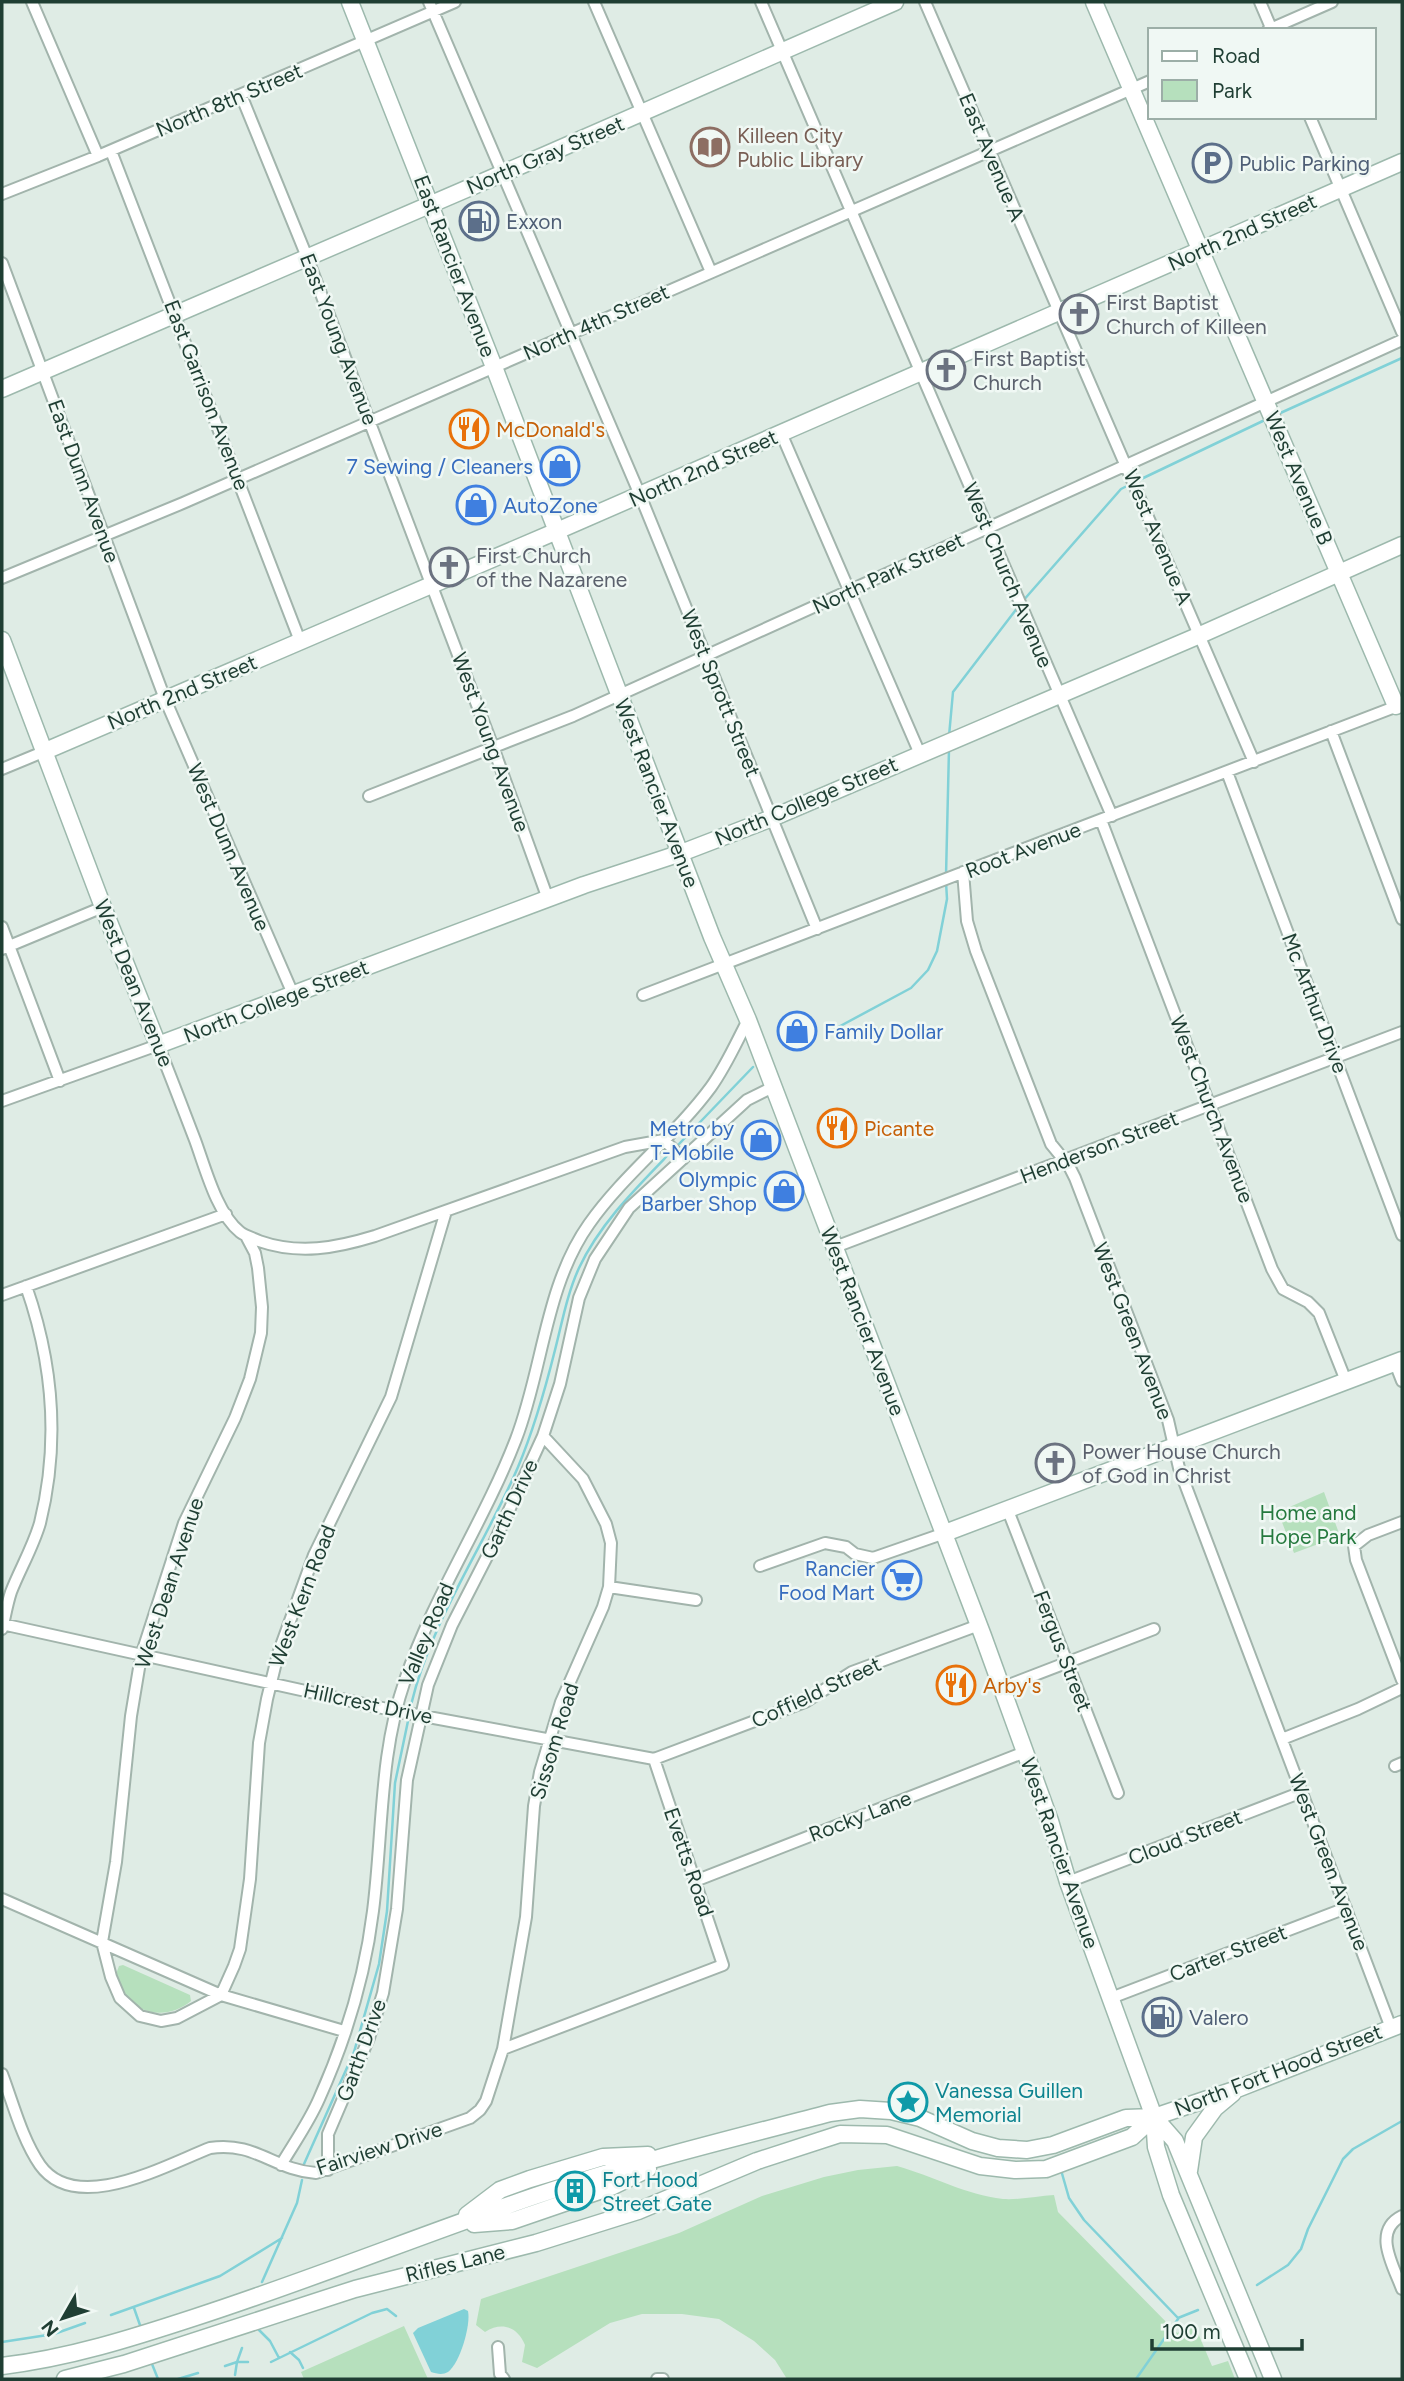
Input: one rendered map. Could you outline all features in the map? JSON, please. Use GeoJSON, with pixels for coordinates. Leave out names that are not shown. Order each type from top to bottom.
{"type":"FeatureCollection","features":[{"type":"Feature","properties":{"kind":"street"},"geometry":{"type":"LineString","coordinates":[[32,2],[98,156]]}},
{"type":"Feature","properties":{"kind":"street","name":"East Rancier Avenue"},"geometry":{"type":"LineString","coordinates":[[350,2],[557,531]]}},
{"type":"Feature","properties":{"kind":"street","name":"North 8th Street"},"geometry":{"type":"LineString","coordinates":[[2,194],[366,42],[432,6],[455,2]]}},
{"type":"Feature","properties":{"kind":"street"},"geometry":{"type":"LineString","coordinates":[[594,2],[711,272]]}},
{"type":"Feature","properties":{"kind":"street","name":"West Church Avenue"},"geometry":{"type":"LineString","coordinates":[[761,2],[1112,816]]}},
{"type":"Feature","properties":{"kind":"street","name":"North Gray Street"},"geometry":{"type":"LineString","coordinates":[[2,389],[895,2]]}},
{"type":"Feature","properties":{"kind":"street","name":"East Avenue A"},"geometry":{"type":"LineString","coordinates":[[925,2],[1059,312]]}},
{"type":"Feature","properties":{"kind":"street","name":"West Avenue B"},"geometry":{"type":"LineString","coordinates":[[1094,2],[1339,573],[1399,705]]}},
{"type":"Feature","properties":{"kind":"street"},"geometry":{"type":"LineString","coordinates":[[1260,2],[1270,28]]}},
{"type":"Feature","properties":{"kind":"street"},"geometry":{"type":"LineString","coordinates":[[1272,28],[1332,2]]}},
{"type":"Feature","properties":{"kind":"street","name":"West Sprott Street"},"geometry":{"type":"LineString","coordinates":[[432,6],[640,495],[817,929]]}},
{"type":"Feature","properties":{"kind":"street","name":"North 4th Street"},"geometry":{"type":"LineString","coordinates":[[2,578],[572,334],[1148,82]]}},
{"type":"Feature","properties":{"kind":"street","name":"East Young Avenue"},"geometry":{"type":"LineString","coordinates":[[241,95],[307,257],[432,585]]}},
{"type":"Feature","properties":{"kind":"street"},"geometry":{"type":"LineString","coordinates":[[1311,119],[1402,332]]}},
{"type":"Feature","properties":{"kind":"street","name":"East Garrison Avenue"},"geometry":{"type":"LineString","coordinates":[[111,150],[300,641]]}},
{"type":"Feature","properties":{"kind":"street","name":"North 2nd Street"},"geometry":{"type":"LineString","coordinates":[[2,769],[557,531],[1402,162]]}},
{"type":"Feature","properties":{"kind":"street","name":"East Dunn Avenue"},"geometry":{"type":"LineString","coordinates":[[2,263],[166,699]]}},
{"type":"Feature","properties":{"kind":"street","name":"West Avenue A"},"geometry":{"type":"LineString","coordinates":[[1059,312],[1254,762]]}},
{"type":"Feature","properties":{"kind":"street","name":"North Park Street"},"geometry":{"type":"LineString","coordinates":[[369,796],[573,716],[988,527],[1128,469],[1402,340]]}},
{"type":"Feature","properties":{"kind":"street"},"geometry":{"type":"LineString","coordinates":[[781,433],[850,591],[925,752]]}},
{"type":"Feature","properties":{"kind":"street","name":"West Rancier Avenue"},"geometry":{"type":"LineString","coordinates":[[557,531],[945,1534],[1154,2117]]}},
{"type":"Feature","properties":{"kind":"street","name":"North College Street"},"geometry":{"type":"LineString","coordinates":[[2,1101],[772,818],[1200,635],[1402,545]]}},
{"type":"Feature","properties":{"kind":"street","name":"West Young Avenue"},"geometry":{"type":"LineString","coordinates":[[432,585],[548,899]]}},
{"type":"Feature","properties":{"kind":"street","name":"West Dean Avenue"},"geometry":{"type":"LineString","coordinates":[[2,640],[204,1166],[226,1214]]}},
{"type":"Feature","properties":{"kind":"street","name":"West Dunn Avenue"},"geometry":{"type":"LineString","coordinates":[[166,699],[293,994]]}},
{"type":"Feature","properties":{"kind":"street","name":"Root Avenue"},"geometry":{"type":"LineString","coordinates":[[643,995],[1399,705]]}},
{"type":"Feature","properties":{"kind":"street"},"geometry":{"type":"LineString","coordinates":[[1331,731],[1402,919]]}},
{"type":"Feature","properties":{"kind":"street","name":"Mc Arthur Drive"},"geometry":{"type":"LineString","coordinates":[[1227,772],[1402,1235]]}},
{"type":"Feature","properties":{"kind":"street","name":"West Church Avenue"},"geometry":{"type":"LineString","coordinates":[[1101,820],[1279,1282],[1283,1289],[1308,1302],[1319,1313],[1346,1381]]}},
{"type":"Feature","properties":{"kind":"street","name":"West Green Avenue"},"geometry":{"type":"LineString","coordinates":[[959,874],[967,921],[976,951],[1047,1133],[1075,1178],[1168,1420],[1179,1468],[1346,1908],[1397,2026]]}},
{"type":"Feature","properties":{"kind":"street"},"geometry":{"type":"LineString","coordinates":[[5,947],[103,906]]}},
{"type":"Feature","properties":{"kind":"street"},"geometry":{"type":"LineString","coordinates":[[2,927],[5,947],[60,1081]]}},
{"type":"Feature","properties":{"kind":"street"},"geometry":{"type":"LineString","coordinates":[[2,1294],[226,1214],[246,1236],[287,1248],[313,1250],[342,1246],[625,1147],[664,1140],[710,1089],[747,1020]]}},
{"type":"Feature","properties":{"kind":"street","name":"Henderson Street"},"geometry":{"type":"LineString","coordinates":[[835,1247],[1402,1032]]}},
{"type":"Feature","properties":{"kind":"street","name":"Garth Drive"},"geometry":{"type":"LineString","coordinates":[[328,2170],[328,2134],[364,2049],[383,1993],[397,1909],[407,1780],[428,1685],[452,1625],[494,1543],[543,1436],[559,1384],[579,1298],[595,1259],[629,1208],[747,1100],[773,1087]]}},
{"type":"Feature","properties":{"kind":"street"},"geometry":{"type":"LineString","coordinates":[[664,1140],[683,1159]]}},
{"type":"Feature","properties":{"kind":"street","name":"Valley Road"},"geometry":{"type":"LineString","coordinates":[[281,2165],[318,2100],[359,1989],[373,1910],[383,1780],[404,1682],[428,1618],[473,1533],[516,1439],[556,1294],[573,1251],[589,1223],[664,1140]]}},
{"type":"Feature","properties":{"kind":"street","name":"West Kern Road"},"geometry":{"type":"LineString","coordinates":[[221,1995],[234,1966],[242,1936],[250,1879],[259,1743],[270,1682],[314,1555],[391,1397],[446,1211]]}},
{"type":"Feature","properties":{"kind":"street","name":"West Dean Avenue"},"geometry":{"type":"LineString","coordinates":[[102,1942],[116,1862],[131,1716],[141,1656],[184,1523],[224,1443],[250,1379],[261,1332],[262,1307],[255,1253],[246,1236]]}},
{"type":"Feature","properties":{"kind":"street"},"geometry":{"type":"LineString","coordinates":[[2,1626],[13,1589],[40,1523],[49,1475],[52,1436],[47,1358],[40,1324],[26,1286]]}},
{"type":"Feature","properties":{"kind":"street"},"geometry":{"type":"LineString","coordinates":[[760,1566],[825,1543],[846,1547],[855,1554],[873,1558],[945,1534],[1007,1508],[1399,1362],[1402,1381]]}},
{"type":"Feature","properties":{"kind":"street","name":"Sissom Road"},"geometry":{"type":"LineString","coordinates":[[480,2110],[491,2090],[503,2049],[526,1917],[534,1806],[549,1741],[561,1702],[603,1608],[609,1587],[611,1543],[606,1524],[583,1479],[543,1436]]}},
{"type":"Feature","properties":{"kind":"street","name":"Fergus Street"},"geometry":{"type":"LineString","coordinates":[[1007,1508],[1118,1793]]}},
{"type":"Feature","properties":{"kind":"street"},"geometry":{"type":"LineString","coordinates":[[1402,1522],[1368,1535],[1354,1546],[1356,1560],[1402,1681]]}},
{"type":"Feature","properties":{"kind":"street"},"geometry":{"type":"LineString","coordinates":[[609,1587],[696,1600]]}},
{"type":"Feature","properties":{"kind":"street","name":"Coffield Street"},"geometry":{"type":"LineString","coordinates":[[654,1759],[805,1702],[852,1672],[979,1625]]}},
{"type":"Feature","properties":{"kind":"street","name":"Hillcrest Drive"},"geometry":{"type":"LineString","coordinates":[[2,1626],[396,1711],[654,1759]]}},
{"type":"Feature","properties":{"kind":"street"},"geometry":{"type":"LineString","coordinates":[[1001,1688],[1154,1629]]}},
{"type":"Feature","properties":{"kind":"street"},"geometry":{"type":"LineString","coordinates":[[1282,1739],[1358,1709],[1402,1688]]}},
{"type":"Feature","properties":{"kind":"street","name":"Rocky Lane"},"geometry":{"type":"LineString","coordinates":[[695,1881],[1025,1752]]}},
{"type":"Feature","properties":{"kind":"street","name":"Evetts Road"},"geometry":{"type":"LineString","coordinates":[[503,2049],[723,1965],[654,1759]]}},
{"type":"Feature","properties":{"kind":"street","name":"Cloud Street"},"geometry":{"type":"LineString","coordinates":[[1068,1882],[1302,1792]]}},
{"type":"Feature","properties":{"kind":"street"},"geometry":{"type":"LineString","coordinates":[[2,1899],[221,1995],[344,2031]]}},
{"type":"Feature","properties":{"kind":"street","name":"Carter Street"},"geometry":{"type":"LineString","coordinates":[[1111,1998],[1346,1908]]}},
{"type":"Feature","properties":{"kind":"street"},"geometry":{"type":"LineString","coordinates":[[102,1942],[111,1977],[120,1998],[140,2016],[161,2021],[177,2018],[221,1995]]}},
{"type":"Feature","properties":{"kind":"street","name":"North Fort Hood Street"},"geometry":{"type":"LineString","coordinates":[[680,2153],[830,2113],[860,2109],[891,2111],[919,2118],[972,2141],[998,2148],[1027,2150],[1053,2145],[1126,2118],[1154,2117],[1237,2089],[1397,2026]]}},
{"type":"Feature","properties":{"kind":"street","name":"Fairview Drive"},"geometry":{"type":"LineString","coordinates":[[2,2074],[38,2163],[60,2182],[87,2188],[118,2183],[210,2148],[224,2146],[249,2149],[300,2172],[316,2173],[470,2118],[480,2110]]}},
{"type":"Feature","properties":{"kind":"street"},"geometry":{"type":"LineString","coordinates":[[1189,2172],[1194,2137],[1215,2108],[1237,2089]]}},
{"type":"Feature","properties":{"kind":"street"},"geometry":{"type":"LineString","coordinates":[[1154,2117],[1175,2141],[1273,2379]]}},
{"type":"Feature","properties":{"kind":"street"},"geometry":{"type":"LineString","coordinates":[[1154,2117],[1156,2147],[1171,2195],[1248,2379]]}},
{"type":"Feature","properties":{"kind":"street","name":"North Fort Hood Street"},"geometry":{"type":"LineString","coordinates":[[840,2134],[887,2135],[980,2166],[1015,2170],[1046,2169],[1132,2137],[1154,2117]]}},
{"type":"Feature","properties":{"kind":"street","name":"Rifles Lane"},"geometry":{"type":"LineString","coordinates":[[65,2379],[124,2364],[355,2289],[536,2243],[621,2217],[757,2161],[840,2134]]}},
{"type":"Feature","properties":{"kind":"street","name":"Rifles Lane"},"geometry":{"type":"LineString","coordinates":[[2,2366],[61,2357],[117,2343],[260,2297],[454,2225],[608,2172],[680,2153]]}},
{"type":"Feature","properties":{"kind":"street"},"geometry":{"type":"LineString","coordinates":[[1402,2216],[1393,2220],[1387,2228],[1386,2236],[1386,2247],[1402,2289]]}},
{"type":"Feature","properties":{"kind":"street"},"geometry":{"type":"LineString","coordinates":[[498,2347],[500,2374],[504,2379]]}},
{"type":"Feature","properties":{"kind":"street"},"geometry":{"type":"LineString","coordinates":[[657,2379],[663,2379]]}},
{"type":"Feature","properties":{"kind":"green space","name":"Home and Hope Park"},"geometry":{"type":"Polygon","coordinates":[[[1324,1492],[1340,1536],[1294,1553],[1278,1512],[1324,1492]]]}},
{"type":"Feature","properties":{"kind":"green space"},"geometry":{"type":"Polygon","coordinates":[[[123,1965],[190,1995],[191,2001],[183,2007],[166,2012],[156,2013],[139,2008],[121,1988],[116,1974],[119,1966],[123,1965]]]}},
{"type":"Feature","properties":{"kind":"green space"},"geometry":{"type":"Polygon","coordinates":[[[897,2166],[989,2197],[1009,2199],[1054,2195],[1058,2212],[1177,2333],[1195,2326],[1212,2366],[1228,2361],[1235,2379],[787,2379],[775,2360],[754,2341],[719,2319],[682,2314],[642,2314],[610,2323],[537,2368],[522,2362],[525,2345],[514,2330],[497,2327],[485,2332],[476,2325],[481,2299],[679,2233],[762,2196],[824,2177],[897,2166]]]}},
{"type":"Feature","properties":{"kind":"green space"},"geometry":{"type":"Polygon","coordinates":[[[404,2326],[428,2379],[304,2379],[301,2372],[404,2326]]]}},
{"type":"Feature","properties":{"kind":"water"},"geometry":{"type":"Polygon","coordinates":[[[464,2309],[468,2311],[468,2325],[457,2361],[446,2373],[431,2372],[413,2333],[418,2328],[464,2309]]]}},
{"type":"Feature","properties":{"kind":"waterway"},"geometry":{"type":"LineString","coordinates":[[1276,415],[1402,358]]}},
{"type":"Feature","properties":{"kind":"waterway"},"geometry":{"type":"LineString","coordinates":[[1137,481],[1267,419]]}},
{"type":"Feature","properties":{"kind":"waterway"},"geometry":{"type":"LineString","coordinates":[[1022,602],[1121,489],[1131,484]]}},
{"type":"Feature","properties":{"kind":"waterway"},"geometry":{"type":"LineString","coordinates":[[949,736],[953,692],[1018,607]]}},
{"type":"Feature","properties":{"kind":"waterway"},"geometry":{"type":"LineString","coordinates":[[946,876],[949,749]]}},
{"type":"Feature","properties":{"kind":"waterway"},"geometry":{"type":"LineString","coordinates":[[831,1031],[911,988],[928,970],[937,951],[947,899],[946,882]]}},
{"type":"Feature","properties":{"kind":"waterway"},"geometry":{"type":"LineString","coordinates":[[679,1144],[753,1067]]}},
{"type":"Feature","properties":{"kind":"waterway"},"geometry":{"type":"LineString","coordinates":[[411,1705],[431,1643],[524,1453],[579,1268],[607,1222],[668,1155]]}},
{"type":"Feature","properties":{"kind":"waterway"},"geometry":{"type":"LineString","coordinates":[[304,2164],[354,2052],[379,1964],[387,1911],[395,1783],[408,1721]]}},
{"type":"Feature","properties":{"kind":"waterway"},"geometry":{"type":"LineString","coordinates":[[1257,2285],[1288,2265],[1301,2249],[1308,2229],[1343,2159],[1353,2149],[1402,2121]]}},
{"type":"Feature","properties":{"kind":"waterway"},"geometry":{"type":"LineString","coordinates":[[1061,2170],[1069,2198],[1084,2220],[1178,2318],[1198,2310]]}},
{"type":"Feature","properties":{"kind":"waterway"},"geometry":{"type":"LineString","coordinates":[[262,2282],[297,2203],[302,2180]]}},
{"type":"Feature","properties":{"kind":"waterway"},"geometry":{"type":"LineString","coordinates":[[111,2315],[220,2276],[282,2238]]}},
{"type":"Feature","properties":{"kind":"waterway"},"geometry":{"type":"LineString","coordinates":[[134,2308],[141,2328]]}},
{"type":"Feature","properties":{"kind":"waterway"},"geometry":{"type":"LineString","coordinates":[[271,2362],[372,2313],[387,2309],[396,2316]]}},
{"type":"Feature","properties":{"kind":"waterway"},"geometry":{"type":"LineString","coordinates":[[1136,2379],[1178,2319]]}},
{"type":"Feature","properties":{"kind":"waterway"},"geometry":{"type":"LineString","coordinates":[[2,2342],[54,2334],[85,2323]]}},
{"type":"Feature","properties":{"kind":"waterway"},"geometry":{"type":"LineString","coordinates":[[259,2330],[270,2341],[279,2358]]}},
{"type":"Feature","properties":{"kind":"waterway"},"geometry":{"type":"LineString","coordinates":[[225,2366],[237,2362],[242,2348]]}},
{"type":"Feature","properties":{"kind":"waterway"},"geometry":{"type":"LineString","coordinates":[[290,2352],[303,2368]]}},
{"type":"Feature","properties":{"kind":"waterway"},"geometry":{"type":"LineString","coordinates":[[235,2375],[237,2362],[248,2362]]}},
{"type":"Feature","properties":{"kind":"waterway"},"geometry":{"type":"LineString","coordinates":[[152,2364],[158,2379]]}},
{"type":"Feature","properties":{"kind":"waterway"},"geometry":{"type":"LineString","coordinates":[[178,2379],[198,2373]]}},
{"type":"Feature","properties":{"kind":"place","name":"Killeen City Public Library"},"geometry":{"type":"Point","coordinates":[710,147]}},
{"type":"Feature","properties":{"kind":"place","name":"Public Parking"},"geometry":{"type":"Point","coordinates":[1212,163]}},
{"type":"Feature","properties":{"kind":"place","name":"Exxon"},"geometry":{"type":"Point","coordinates":[479,221]}},
{"type":"Feature","properties":{"kind":"place","name":"First Baptist Church of Killeen"},"geometry":{"type":"Point","coordinates":[1079,314]}},
{"type":"Feature","properties":{"kind":"place","name":"First Baptist Church"},"geometry":{"type":"Point","coordinates":[946,370]}},
{"type":"Feature","properties":{"kind":"place","name":"McDonald's"},"geometry":{"type":"Point","coordinates":[469,429]}},
{"type":"Feature","properties":{"kind":"place","name":"7 Sewing / Cleaners"},"geometry":{"type":"Point","coordinates":[560,466]}},
{"type":"Feature","properties":{"kind":"place","name":"AutoZone"},"geometry":{"type":"Point","coordinates":[476,505]}},
{"type":"Feature","properties":{"kind":"place","name":"First Church of the Nazarene"},"geometry":{"type":"Point","coordinates":[449,567]}},
{"type":"Feature","properties":{"kind":"place","name":"Family Dollar"},"geometry":{"type":"Point","coordinates":[797,1031]}},
{"type":"Feature","properties":{"kind":"place","name":"Picante"},"geometry":{"type":"Point","coordinates":[837,1128]}},
{"type":"Feature","properties":{"kind":"place","name":"Metro by T-Mobile"},"geometry":{"type":"Point","coordinates":[761,1140]}},
{"type":"Feature","properties":{"kind":"place","name":"Olympic Barber Shop"},"geometry":{"type":"Point","coordinates":[784,1191]}},
{"type":"Feature","properties":{"kind":"place","name":"Power House Church of God in Christ"},"geometry":{"type":"Point","coordinates":[1055,1463]}},
{"type":"Feature","properties":{"kind":"place","name":"Rancier Food Mart"},"geometry":{"type":"Point","coordinates":[902,1580]}},
{"type":"Feature","properties":{"kind":"place","name":"Arby's"},"geometry":{"type":"Point","coordinates":[956,1685]}},
{"type":"Feature","properties":{"kind":"place","name":"Valero"},"geometry":{"type":"Point","coordinates":[1162,2017]}},
{"type":"Feature","properties":{"kind":"place","name":"Vanessa Guillen Memorial"},"geometry":{"type":"Point","coordinates":[908,2102]}},
{"type":"Feature","properties":{"kind":"place","name":"Fort Hood Street Gate"},"geometry":{"type":"Point","coordinates":[575,2191]}}]}
